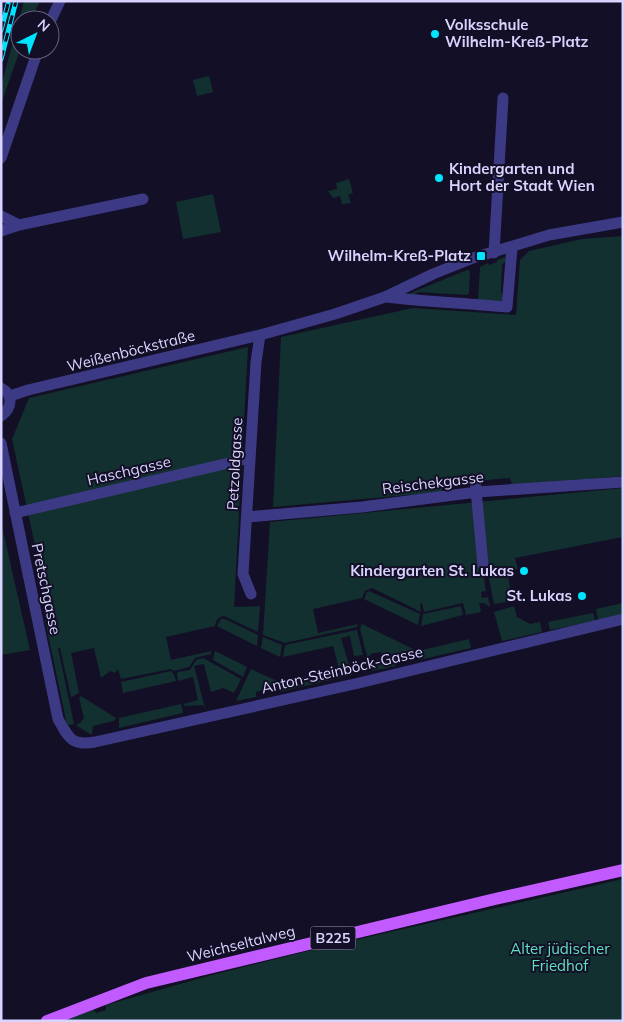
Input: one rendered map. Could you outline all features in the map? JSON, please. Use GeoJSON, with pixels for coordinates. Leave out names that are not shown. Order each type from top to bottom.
{"type":"FeatureCollection","features":[{"type":"Feature","properties":{"kind":"main road","name":"Weichseltalweg"},"geometry":{"type":"LineString","coordinates":[[47,1021],[146,983],[623,870]]}},
{"type":"Feature","properties":{"kind":"street"},"geometry":{"type":"LineString","coordinates":[[1,158],[35,60]]}},
{"type":"Feature","properties":{"kind":"street"},"geometry":{"type":"LineString","coordinates":[[494,252],[503,98]]}},
{"type":"Feature","properties":{"kind":"street"},"geometry":{"type":"LineString","coordinates":[[1,231],[19,225],[143,199]]}},
{"type":"Feature","properties":{"kind":"street"},"geometry":{"type":"LineString","coordinates":[[1,216],[19,225]]}},
{"type":"Feature","properties":{"kind":"street"},"geometry":{"type":"LineString","coordinates":[[260,335],[335,314],[385,297],[456,264],[494,252],[549,236],[623,222]]}},
{"type":"Feature","properties":{"kind":"street"},"geometry":{"type":"LineString","coordinates":[[385,297],[414,301],[472,303],[507,307],[512,248]]}},
{"type":"Feature","properties":{"kind":"street","name":"Weißenböckstraße"},"geometry":{"type":"LineString","coordinates":[[6,392],[260,335]]}},
{"type":"Feature","properties":{"kind":"street","name":"Petzoldgasse"},"geometry":{"type":"LineString","coordinates":[[251,594],[244,574],[256,362],[260,335]]}},
{"type":"Feature","properties":{"kind":"street"},"geometry":{"type":"LineString","coordinates":[[1,416],[10,404],[6,392]]}},
{"type":"Feature","properties":{"kind":"street","name":"Pretschgasse"},"geometry":{"type":"LineString","coordinates":[[1,443],[58,719],[69,738]]}},
{"type":"Feature","properties":{"kind":"street","name":"Haschgasse"},"geometry":{"type":"LineString","coordinates":[[15,513],[250,458]]}},
{"type":"Feature","properties":{"kind":"street"},"geometry":{"type":"LineString","coordinates":[[475,480],[483,565]]}},
{"type":"Feature","properties":{"kind":"street","name":"Reischekgasse"},"geometry":{"type":"LineString","coordinates":[[247,517],[362,507],[477,492],[623,482]]}},
{"type":"Feature","properties":{"kind":"street","name":"Anton-Steinböck-Gasse"},"geometry":{"type":"LineString","coordinates":[[69,738],[77,743],[95,742],[359,683],[623,619]]}},
{"type":"Feature","properties":{"kind":"green space"},"geometry":{"type":"Polygon","coordinates":[[[24,1],[40,1],[36,10],[22,10],[24,1]]]}},
{"type":"Feature","properties":{"kind":"green space"},"geometry":{"type":"Polygon","coordinates":[[[10,53],[10,60],[16,60],[1,104],[1,86],[10,53]]]}},
{"type":"Feature","properties":{"kind":"green space"},"geometry":{"type":"Polygon","coordinates":[[[209,76],[213,92],[197,96],[193,80],[209,76]]]}},
{"type":"Feature","properties":{"kind":"green space"},"geometry":{"type":"Polygon","coordinates":[[[349,179],[353,193],[348,195],[351,203],[342,204],[340,196],[333,198],[328,191],[337,189],[336,183],[349,179]]]}},
{"type":"Feature","properties":{"kind":"green space"},"geometry":{"type":"Polygon","coordinates":[[[213,194],[221,232],[183,239],[176,202],[213,194]]]}},
{"type":"Feature","properties":{"kind":"green space"},"geometry":{"type":"Polygon","coordinates":[[[623,236],[623,476],[512,485],[510,478],[442,484],[442,492],[273,507],[281,337],[413,308],[516,315],[520,260],[529,251],[582,239],[623,236]]]}},
{"type":"Feature","properties":{"kind":"green space"},"geometry":{"type":"Polygon","coordinates":[[[505,257],[506,261],[502,265],[501,292],[504,299],[501,301],[479,300],[480,267],[488,263],[489,265],[497,262],[497,260],[505,257]]]}},
{"type":"Feature","properties":{"kind":"green space"},"geometry":{"type":"Polygon","coordinates":[[[467,270],[470,271],[469,293],[467,295],[418,292],[415,295],[408,294],[467,270]]]}},
{"type":"Feature","properties":{"kind":"green space"},"geometry":{"type":"Polygon","coordinates":[[[248,347],[234,607],[260,606],[258,632],[222,616],[218,619],[215,626],[166,637],[171,660],[211,651],[211,654],[195,658],[189,667],[121,679],[118,669],[115,673],[110,671],[101,678],[94,648],[71,653],[79,693],[71,697],[60,648],[58,648],[74,724],[67,725],[45,620],[51,619],[12,439],[29,398],[248,347]]]}},
{"type":"Feature","properties":{"kind":"green space"},"geometry":{"type":"Polygon","coordinates":[[[623,488],[623,537],[515,558],[518,569],[507,571],[510,588],[521,595],[522,599],[494,604],[486,563],[482,564],[486,591],[481,592],[482,598],[488,597],[490,607],[484,603],[479,603],[481,612],[466,615],[463,603],[424,612],[422,603],[420,604],[421,612],[372,588],[365,591],[362,598],[313,609],[318,633],[358,624],[357,627],[285,643],[263,635],[270,522],[623,488]]]}},
{"type":"Feature","properties":{"kind":"green space"},"geometry":{"type":"Polygon","coordinates":[[[1,522],[30,650],[1,655],[1,522]]]}},
{"type":"Feature","properties":{"kind":"green space"},"geometry":{"type":"Polygon","coordinates":[[[369,591],[420,614],[418,625],[364,599],[369,591]]]}},
{"type":"Feature","properties":{"kind":"green space"},"geometry":{"type":"Polygon","coordinates":[[[623,603],[623,614],[598,620],[596,609],[623,603]]]}},
{"type":"Feature","properties":{"kind":"green space"},"geometry":{"type":"Polygon","coordinates":[[[461,606],[463,615],[421,626],[423,614],[461,606]]]}},
{"type":"Feature","properties":{"kind":"green space"},"geometry":{"type":"Polygon","coordinates":[[[514,606],[517,617],[530,624],[540,622],[542,632],[502,641],[494,612],[514,606]]]}},
{"type":"Feature","properties":{"kind":"green space"},"geometry":{"type":"Polygon","coordinates":[[[593,613],[595,621],[550,630],[548,622],[593,613]]]}},
{"type":"Feature","properties":{"kind":"green space"},"geometry":{"type":"Polygon","coordinates":[[[221,619],[225,619],[258,635],[257,646],[217,626],[221,619]]]}},
{"type":"Feature","properties":{"kind":"green space"},"geometry":{"type":"Polygon","coordinates":[[[362,624],[415,650],[414,654],[395,661],[396,666],[372,671],[371,662],[383,658],[381,652],[367,656],[360,629],[362,624]]]}},
{"type":"Feature","properties":{"kind":"green space"},"geometry":{"type":"Polygon","coordinates":[[[357,630],[363,655],[354,656],[350,636],[341,638],[352,675],[280,692],[280,682],[339,669],[333,646],[283,657],[285,645],[357,630]]]}},
{"type":"Feature","properties":{"kind":"green space"},"geometry":{"type":"Polygon","coordinates":[[[263,637],[282,645],[280,657],[261,648],[263,637]]]}},
{"type":"Feature","properties":{"kind":"green space"},"geometry":{"type":"Polygon","coordinates":[[[469,639],[471,648],[419,660],[418,651],[469,639]]]}},
{"type":"Feature","properties":{"kind":"green space"},"geometry":{"type":"Polygon","coordinates":[[[215,651],[247,667],[243,677],[213,660],[215,651]]]}},
{"type":"Feature","properties":{"kind":"green space"},"geometry":{"type":"Polygon","coordinates":[[[203,658],[241,679],[234,693],[223,688],[211,692],[204,664],[194,666],[205,708],[203,705],[184,706],[184,704],[198,700],[193,677],[178,681],[177,674],[178,672],[190,670],[196,660],[203,658]]]}},
{"type":"Feature","properties":{"kind":"green space"},"geometry":{"type":"Polygon","coordinates":[[[251,669],[277,681],[276,686],[256,692],[256,697],[236,701],[251,669]]]}},
{"type":"Feature","properties":{"kind":"green space"},"geometry":{"type":"Polygon","coordinates":[[[171,671],[176,681],[123,693],[121,682],[171,671]]]}},
{"type":"Feature","properties":{"kind":"green space"},"geometry":{"type":"Polygon","coordinates":[[[81,696],[116,718],[114,721],[93,726],[92,734],[77,726],[84,718],[79,698],[81,696]]]}},
{"type":"Feature","properties":{"kind":"green space"},"geometry":{"type":"Polygon","coordinates":[[[181,704],[183,713],[119,728],[119,718],[181,704]]]}},
{"type":"Feature","properties":{"kind":"green space","name":"Alter jüdischer Friedhof"},"geometry":{"type":"Polygon","coordinates":[[[623,879],[623,1021],[59,1021],[93,1009],[96,1013],[106,1010],[106,1005],[212,975],[324,947],[623,879]]]}},
{"type":"Feature","properties":{"kind":"railway"},"geometry":{"type":"LineString","coordinates":[[1,59],[16,1]]}},
{"type":"Feature","properties":{"kind":"railway"},"geometry":{"type":"LineString","coordinates":[[1,30],[8,4]]}},
{"type":"Feature","properties":{"kind":"place","name":"Volksschule Wilhelm-Kreß-Platz"},"geometry":{"type":"Point","coordinates":[435,34]}},
{"type":"Feature","properties":{"kind":"place","name":"Kindergarten und Hort der Stadt Wien"},"geometry":{"type":"Point","coordinates":[439,178]}},
{"type":"Feature","properties":{"kind":"place","name":"Wilhelm-Kreß-Platz"},"geometry":{"type":"Point","coordinates":[481,256]}},
{"type":"Feature","properties":{"kind":"place","name":"Kindergarten St. Lukas"},"geometry":{"type":"Point","coordinates":[524,571]}},
{"type":"Feature","properties":{"kind":"place","name":"St. Lukas"},"geometry":{"type":"Point","coordinates":[582,596]}}]}
